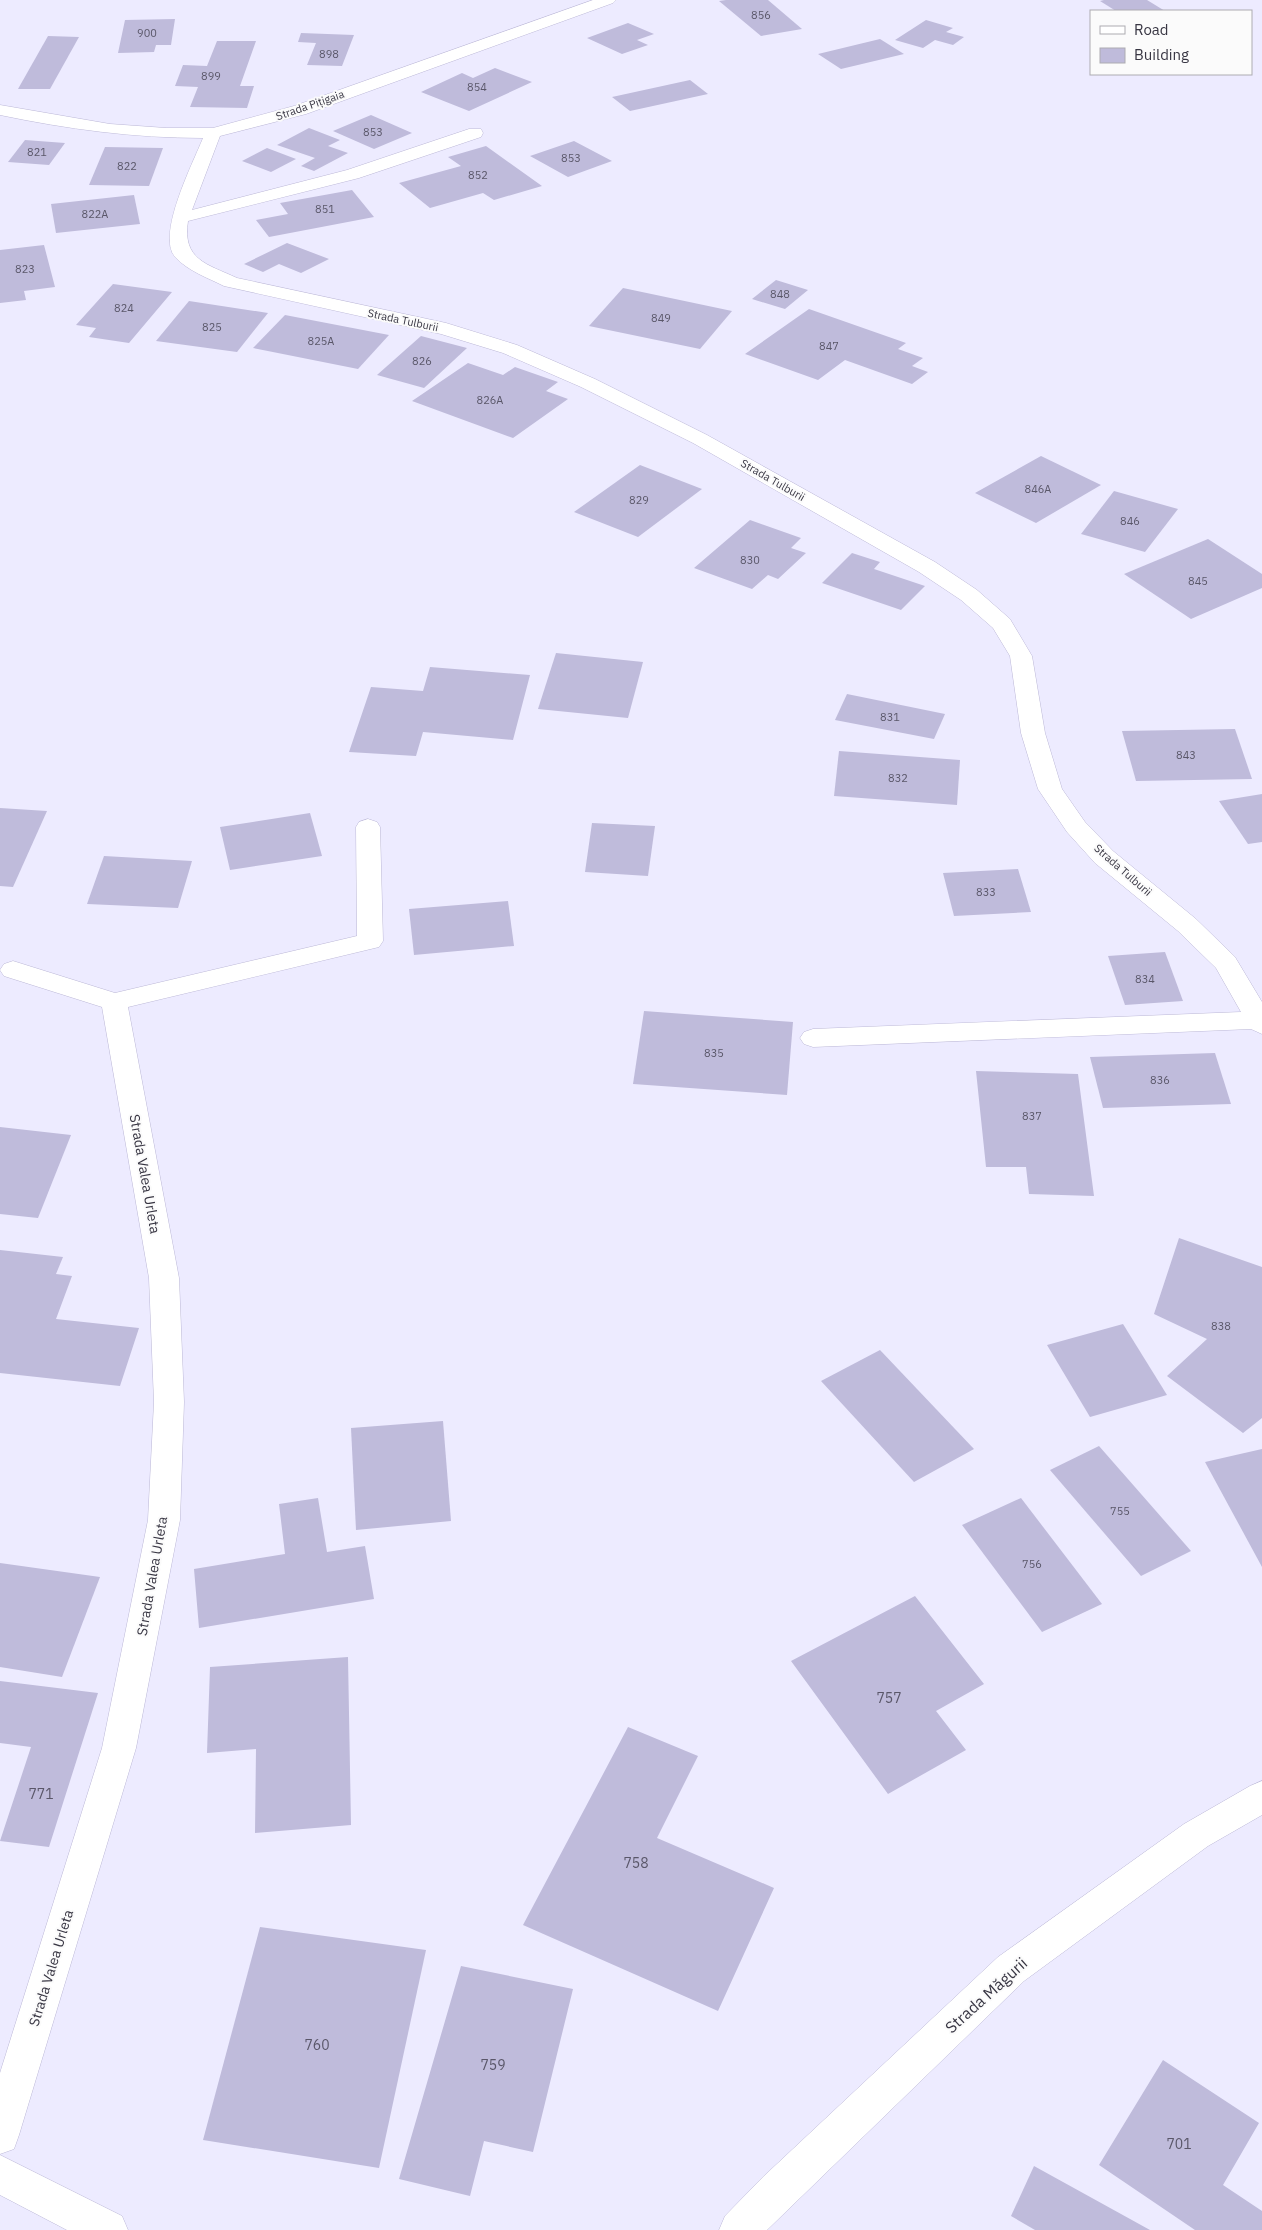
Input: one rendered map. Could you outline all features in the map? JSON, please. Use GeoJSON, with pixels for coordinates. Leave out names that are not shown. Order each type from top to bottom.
{"type":"FeatureCollection","features":[{"type":"Feature","properties":{"kind":"street","name":"Strada Pițigaia"},"geometry":{"type":"LineString","coordinates":[[0,110],[110,129],[166,133],[213,133],[300,110],[608,0]]}},
{"type":"Feature","properties":{"kind":"street","name":"Strada Tulburii"},"geometry":{"type":"LineString","coordinates":[[213,133],[180,218],[177,236],[182,254],[202,269],[231,282],[446,329],[510,349],[588,383],[700,439],[927,568],[969,595],[1002,624],[1021,656],[1033,733],[1050,790],[1076,827],[1104,857],[1188,925],[1226,963],[1261,1022]]}},
{"type":"Feature","properties":{"kind":"street"},"geometry":{"type":"LineString","coordinates":[[180,218],[353,174],[475,133]]}},
{"type":"Feature","properties":{"kind":"street"},"geometry":{"type":"LineString","coordinates":[[13,970],[114,1002],[370,941],[368,827]]}},
{"type":"Feature","properties":{"kind":"street","name":"Strada Valea Urleta"},"geometry":{"type":"LineString","coordinates":[[0,2135],[119,1748],[164,1520],[169,1402],[164,1278],[114,1002]]}},
{"type":"Feature","properties":{"kind":"street"},"geometry":{"type":"LineString","coordinates":[[813,1038],[1261,1022]]}},
{"type":"Feature","properties":{"kind":"street","name":"Strada Măgurii"},"geometry":{"type":"LineString","coordinates":[[739,2230],[777,2191],[1011,1969],[1196,1835],[1262,1797]]}},
{"type":"Feature","properties":{"kind":"street"},"geometry":{"type":"LineString","coordinates":[[0,2174],[108,2230]]}},
{"type":"Feature","properties":{"kind":"building"},"geometry":{"type":"Polygon","coordinates":[[[768,0],[802,29],[761,36],[719,1],[768,0]]]}},
{"type":"Feature","properties":{"kind":"building"},"geometry":{"type":"Polygon","coordinates":[[[1147,0],[1163,10],[1114,10],[1100,1],[1147,0]]]}},
{"type":"Feature","properties":{"kind":"building"},"geometry":{"type":"Polygon","coordinates":[[[175,19],[171,45],[156,45],[154,52],[118,53],[125,20],[175,19]]]}},
{"type":"Feature","properties":{"kind":"building"},"geometry":{"type":"Polygon","coordinates":[[[926,20],[953,28],[946,32],[964,37],[953,45],[935,40],[923,48],[895,40],[926,20]]]}},
{"type":"Feature","properties":{"kind":"building"},"geometry":{"type":"Polygon","coordinates":[[[628,23],[654,34],[637,40],[648,45],[622,54],[587,38],[628,23]]]}},
{"type":"Feature","properties":{"kind":"building"},"geometry":{"type":"Polygon","coordinates":[[[301,33],[354,35],[342,66],[307,65],[316,43],[298,42],[301,33]]]}},
{"type":"Feature","properties":{"kind":"building"},"geometry":{"type":"Polygon","coordinates":[[[48,36],[79,37],[50,89],[18,89],[48,36]]]}},
{"type":"Feature","properties":{"kind":"building"},"geometry":{"type":"Polygon","coordinates":[[[880,39],[904,54],[841,69],[818,54],[880,39]]]}},
{"type":"Feature","properties":{"kind":"building"},"geometry":{"type":"Polygon","coordinates":[[[217,41],[256,41],[240,86],[254,86],[247,108],[190,107],[198,87],[175,86],[183,65],[207,66],[217,41]]]}},
{"type":"Feature","properties":{"kind":"building"},"geometry":{"type":"Polygon","coordinates":[[[495,68],[532,82],[469,111],[421,92],[462,73],[473,78],[495,68]]]}},
{"type":"Feature","properties":{"kind":"building"},"geometry":{"type":"Polygon","coordinates":[[[690,80],[708,94],[630,111],[612,97],[690,80]]]}},
{"type":"Feature","properties":{"kind":"building"},"geometry":{"type":"Polygon","coordinates":[[[371,115],[412,133],[374,149],[333,131],[371,115]]]}},
{"type":"Feature","properties":{"kind":"building"},"geometry":{"type":"Polygon","coordinates":[[[309,128],[340,140],[328,146],[348,153],[314,171],[301,166],[315,158],[277,145],[309,128]]]}},
{"type":"Feature","properties":{"kind":"building"},"geometry":{"type":"Polygon","coordinates":[[[25,140],[65,143],[49,165],[8,162],[25,140]]]}},
{"type":"Feature","properties":{"kind":"building"},"geometry":{"type":"Polygon","coordinates":[[[574,141],[612,161],[568,177],[530,156],[574,141]]]}},
{"type":"Feature","properties":{"kind":"building"},"geometry":{"type":"Polygon","coordinates":[[[486,146],[542,186],[494,200],[483,193],[430,208],[399,183],[461,166],[448,157],[486,146]]]}},
{"type":"Feature","properties":{"kind":"building"},"geometry":{"type":"Polygon","coordinates":[[[105,147],[163,148],[149,186],[89,185],[105,147]]]}},
{"type":"Feature","properties":{"kind":"building"},"geometry":{"type":"Polygon","coordinates":[[[267,148],[296,159],[271,172],[242,161],[267,148]]]}},
{"type":"Feature","properties":{"kind":"building"},"geometry":{"type":"Polygon","coordinates":[[[352,190],[374,217],[269,237],[256,220],[288,214],[280,203],[352,190]]]}},
{"type":"Feature","properties":{"kind":"building"},"geometry":{"type":"Polygon","coordinates":[[[134,195],[140,224],[56,233],[51,204],[134,195]]]}},
{"type":"Feature","properties":{"kind":"building"},"geometry":{"type":"Polygon","coordinates":[[[287,243],[329,259],[301,273],[279,264],[263,272],[244,264],[287,243]]]}},
{"type":"Feature","properties":{"kind":"building"},"geometry":{"type":"Polygon","coordinates":[[[44,245],[55,287],[24,291],[26,300],[0,303],[0,250],[44,245]]]}},
{"type":"Feature","properties":{"kind":"building"},"geometry":{"type":"Polygon","coordinates":[[[776,280],[808,290],[785,309],[752,299],[776,280]]]}},
{"type":"Feature","properties":{"kind":"building"},"geometry":{"type":"Polygon","coordinates":[[[113,284],[172,292],[129,343],[89,337],[96,328],[76,325],[113,284]]]}},
{"type":"Feature","properties":{"kind":"building"},"geometry":{"type":"Polygon","coordinates":[[[623,288],[732,311],[700,349],[589,326],[623,288]]]}},
{"type":"Feature","properties":{"kind":"building"},"geometry":{"type":"Polygon","coordinates":[[[189,301],[268,313],[237,352],[156,341],[189,301]]]}},
{"type":"Feature","properties":{"kind":"building"},"geometry":{"type":"Polygon","coordinates":[[[809,309],[906,343],[898,349],[923,358],[912,366],[928,372],[912,384],[845,360],[818,380],[745,354],[809,309]]]}},
{"type":"Feature","properties":{"kind":"building"},"geometry":{"type":"Polygon","coordinates":[[[285,315],[389,335],[358,369],[253,348],[285,315]]]}},
{"type":"Feature","properties":{"kind":"building"},"geometry":{"type":"Polygon","coordinates":[[[421,336],[467,348],[424,388],[377,375],[421,336]]]}},
{"type":"Feature","properties":{"kind":"building"},"geometry":{"type":"Polygon","coordinates":[[[468,363],[503,375],[515,367],[558,382],[546,391],[568,399],[513,438],[412,401],[468,363]]]}},
{"type":"Feature","properties":{"kind":"building"},"geometry":{"type":"Polygon","coordinates":[[[1041,456],[1101,485],[1036,523],[975,493],[1041,456]]]}},
{"type":"Feature","properties":{"kind":"building"},"geometry":{"type":"Polygon","coordinates":[[[640,465],[702,489],[638,537],[574,512],[640,465]]]}},
{"type":"Feature","properties":{"kind":"building"},"geometry":{"type":"Polygon","coordinates":[[[1114,491],[1178,509],[1145,552],[1081,534],[1114,491]]]}},
{"type":"Feature","properties":{"kind":"building"},"geometry":{"type":"Polygon","coordinates":[[[750,520],[801,538],[791,548],[806,553],[778,579],[768,575],[752,589],[694,568],[750,520]]]}},
{"type":"Feature","properties":{"kind":"building"},"geometry":{"type":"Polygon","coordinates":[[[1208,539],[1262,574],[1262,588],[1191,619],[1124,574],[1208,539]]]}},
{"type":"Feature","properties":{"kind":"building"},"geometry":{"type":"Polygon","coordinates":[[[852,553],[880,562],[874,569],[925,586],[901,610],[822,583],[852,553]]]}},
{"type":"Feature","properties":{"kind":"building"},"geometry":{"type":"Polygon","coordinates":[[[556,653],[643,662],[628,718],[538,709],[556,653]]]}},
{"type":"Feature","properties":{"kind":"building"},"geometry":{"type":"Polygon","coordinates":[[[430,667],[530,675],[513,740],[423,732],[416,756],[349,752],[371,687],[423,691],[430,667]]]}},
{"type":"Feature","properties":{"kind":"building"},"geometry":{"type":"Polygon","coordinates":[[[847,694],[945,714],[934,739],[835,720],[847,694]]]}},
{"type":"Feature","properties":{"kind":"building"},"geometry":{"type":"Polygon","coordinates":[[[1235,729],[1252,779],[1136,781],[1122,731],[1235,729]]]}},
{"type":"Feature","properties":{"kind":"building"},"geometry":{"type":"Polygon","coordinates":[[[839,751],[960,760],[957,805],[834,796],[839,751]]]}},
{"type":"Feature","properties":{"kind":"building"},"geometry":{"type":"Polygon","coordinates":[[[1262,794],[1262,842],[1248,844],[1219,801],[1262,794]]]}},
{"type":"Feature","properties":{"kind":"building"},"geometry":{"type":"Polygon","coordinates":[[[0,808],[47,811],[13,887],[0,886],[0,808]]]}},
{"type":"Feature","properties":{"kind":"building"},"geometry":{"type":"Polygon","coordinates":[[[310,813],[322,856],[230,870],[220,827],[310,813]]]}},
{"type":"Feature","properties":{"kind":"building"},"geometry":{"type":"Polygon","coordinates":[[[592,823],[655,826],[648,876],[585,872],[592,823]]]}},
{"type":"Feature","properties":{"kind":"building"},"geometry":{"type":"Polygon","coordinates":[[[104,856],[192,861],[178,908],[87,904],[104,856]]]}},
{"type":"Feature","properties":{"kind":"building"},"geometry":{"type":"Polygon","coordinates":[[[1018,869],[1031,912],[954,916],[943,873],[1018,869]]]}},
{"type":"Feature","properties":{"kind":"building"},"geometry":{"type":"Polygon","coordinates":[[[508,901],[514,946],[414,955],[409,909],[508,901]]]}},
{"type":"Feature","properties":{"kind":"building"},"geometry":{"type":"Polygon","coordinates":[[[1165,952],[1183,1001],[1125,1005],[1108,956],[1165,952]]]}},
{"type":"Feature","properties":{"kind":"building"},"geometry":{"type":"Polygon","coordinates":[[[644,1011],[793,1022],[787,1095],[633,1084],[644,1011]]]}},
{"type":"Feature","properties":{"kind":"building"},"geometry":{"type":"Polygon","coordinates":[[[1215,1053],[1231,1104],[1103,1108],[1090,1057],[1215,1053]]]}},
{"type":"Feature","properties":{"kind":"building"},"geometry":{"type":"Polygon","coordinates":[[[976,1071],[1078,1074],[1094,1196],[1029,1194],[1026,1167],[986,1167],[976,1071]]]}},
{"type":"Feature","properties":{"kind":"building"},"geometry":{"type":"Polygon","coordinates":[[[0,1127],[71,1135],[38,1218],[0,1214],[0,1127]]]}},
{"type":"Feature","properties":{"kind":"building"},"geometry":{"type":"Polygon","coordinates":[[[1179,1238],[1262,1267],[1262,1418],[1243,1433],[1167,1376],[1207,1339],[1154,1314],[1179,1238]]]}},
{"type":"Feature","properties":{"kind":"building"},"geometry":{"type":"Polygon","coordinates":[[[0,1250],[63,1257],[56,1274],[72,1276],[56,1319],[139,1328],[120,1386],[0,1373],[0,1250]]]}},
{"type":"Feature","properties":{"kind":"building"},"geometry":{"type":"Polygon","coordinates":[[[1123,1324],[1167,1395],[1090,1417],[1047,1345],[1123,1324]]]}},
{"type":"Feature","properties":{"kind":"building"},"geometry":{"type":"Polygon","coordinates":[[[880,1350],[974,1449],[914,1482],[821,1381],[880,1350]]]}},
{"type":"Feature","properties":{"kind":"building"},"geometry":{"type":"Polygon","coordinates":[[[443,1421],[451,1521],[356,1530],[351,1428],[443,1421]]]}},
{"type":"Feature","properties":{"kind":"building"},"geometry":{"type":"Polygon","coordinates":[[[1099,1446],[1191,1551],[1141,1576],[1050,1470],[1099,1446]]]}},
{"type":"Feature","properties":{"kind":"building"},"geometry":{"type":"Polygon","coordinates":[[[1262,1449],[1262,1567],[1205,1462],[1262,1449]]]}},
{"type":"Feature","properties":{"kind":"building"},"geometry":{"type":"Polygon","coordinates":[[[318,1498],[327,1552],[365,1546],[374,1599],[199,1628],[194,1569],[285,1554],[279,1504],[318,1498]]]}},
{"type":"Feature","properties":{"kind":"building"},"geometry":{"type":"Polygon","coordinates":[[[1021,1498],[1102,1604],[1042,1632],[962,1525],[1021,1498]]]}},
{"type":"Feature","properties":{"kind":"building"},"geometry":{"type":"Polygon","coordinates":[[[0,1563],[100,1577],[62,1677],[0,1667],[0,1563]]]}},
{"type":"Feature","properties":{"kind":"building"},"geometry":{"type":"Polygon","coordinates":[[[915,1596],[984,1684],[936,1711],[966,1750],[888,1794],[791,1661],[915,1596]]]}},
{"type":"Feature","properties":{"kind":"building"},"geometry":{"type":"Polygon","coordinates":[[[348,1657],[351,1825],[255,1833],[256,1749],[207,1753],[210,1667],[348,1657]]]}},
{"type":"Feature","properties":{"kind":"building"},"geometry":{"type":"Polygon","coordinates":[[[0,1681],[98,1693],[49,1847],[0,1841],[31,1747],[0,1743],[0,1681]]]}},
{"type":"Feature","properties":{"kind":"building"},"geometry":{"type":"Polygon","coordinates":[[[628,1727],[698,1756],[657,1838],[774,1888],[718,2011],[523,1925],[628,1727]]]}},
{"type":"Feature","properties":{"kind":"building"},"geometry":{"type":"Polygon","coordinates":[[[260,1927],[426,1950],[379,2168],[203,2140],[260,1927]]]}},
{"type":"Feature","properties":{"kind":"building"},"geometry":{"type":"Polygon","coordinates":[[[461,1966],[573,1989],[533,2152],[484,2141],[470,2196],[399,2179],[461,1966]]]}},
{"type":"Feature","properties":{"kind":"building"},"geometry":{"type":"Polygon","coordinates":[[[1163,2060],[1259,2123],[1223,2185],[1262,2211],[1262,2230],[1195,2230],[1099,2165],[1163,2060]]]}},
{"type":"Feature","properties":{"kind":"building"},"geometry":{"type":"Polygon","coordinates":[[[1034,2166],[1150,2230],[1035,2230],[1011,2216],[1034,2166]]]}}]}
